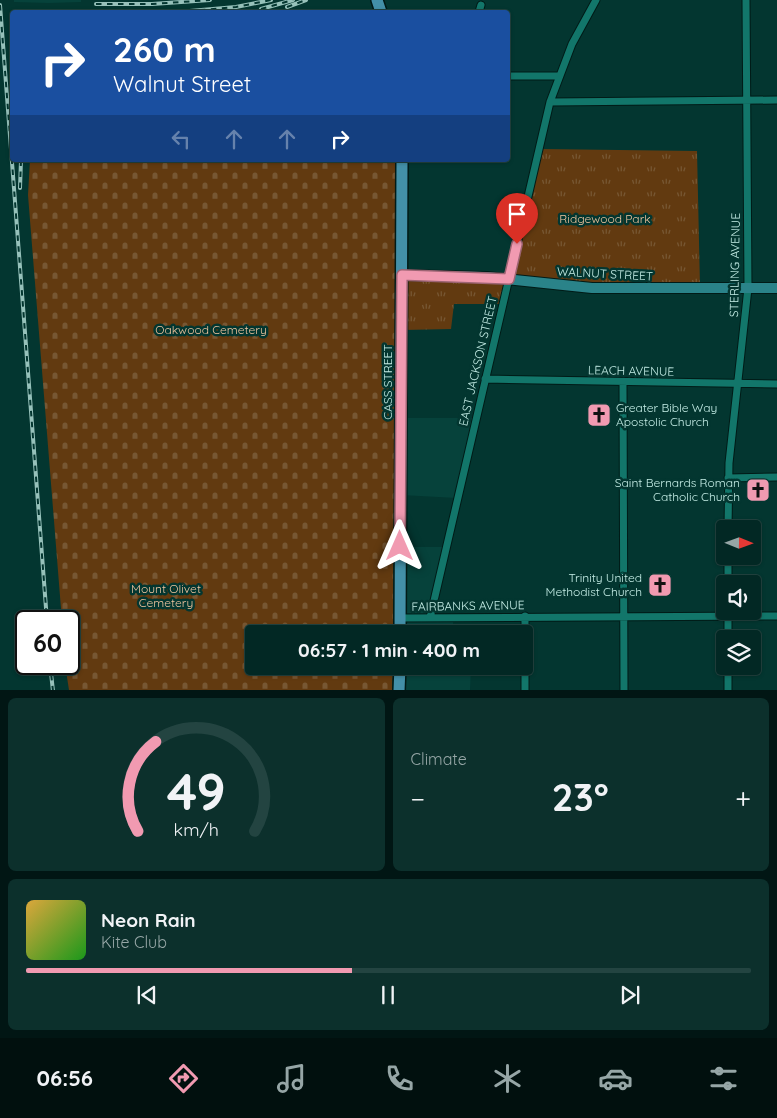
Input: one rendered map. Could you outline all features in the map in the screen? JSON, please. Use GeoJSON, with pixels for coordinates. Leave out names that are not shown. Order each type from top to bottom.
{"type":"FeatureCollection","features":[{"type":"Feature","properties":{"kind":"main road","name":"CASS STREET"},"geometry":{"type":"LineString","coordinates":[[400,625],[402,162]]}},
{"type":"Feature","properties":{"kind":"main road"},"geometry":{"type":"LineString","coordinates":[[399,690],[400,675]]}},
{"type":"Feature","properties":{"kind":"street","name":"EAST JACKSON STREET"},"geometry":{"type":"LineString","coordinates":[[430,618],[550,102],[558,76],[572,44],[596,0]]}},
{"type":"Feature","properties":{"kind":"street","name":"STERLING AVENUE"},"geometry":{"type":"LineString","coordinates":[[728,520],[728,478],[748,288],[746,0]]}},
{"type":"Feature","properties":{"kind":"street"},"geometry":{"type":"LineString","coordinates":[[510,76],[558,76]]}},
{"type":"Feature","properties":{"kind":"street"},"geometry":{"type":"LineString","coordinates":[[550,102],[777,100]]}},
{"type":"Feature","properties":{"kind":"street","name":"WALNUT STREET"},"geometry":{"type":"LineString","coordinates":[[402,275],[509,279],[592,288],[777,288]]}},
{"type":"Feature","properties":{"kind":"street","name":"LEACH AVENUE"},"geometry":{"type":"LineString","coordinates":[[485,379],[623,383],[777,384]]}},
{"type":"Feature","properties":{"kind":"street"},"geometry":{"type":"LineString","coordinates":[[623,383],[624,690]]}},
{"type":"Feature","properties":{"kind":"street"},"geometry":{"type":"LineString","coordinates":[[728,478],[777,477]]}},
{"type":"Feature","properties":{"kind":"street","name":"FAIRBANKS AVENUE"},"geometry":{"type":"LineString","coordinates":[[400,618],[716,614]]}},
{"type":"Feature","properties":{"kind":"street","name":"FAIRBANKS AVENUE"},"geometry":{"type":"LineString","coordinates":[[761,615],[777,616]]}},
{"type":"Feature","properties":{"kind":"street"},"geometry":{"type":"LineString","coordinates":[[525,690],[526,616]]}},
{"type":"Feature","properties":{"kind":"street"},"geometry":{"type":"LineString","coordinates":[[728,675],[728,690]]}},
{"type":"Feature","properties":{"kind":"shaded area"},"geometry":{"type":"Polygon","coordinates":[[[14,0],[81,0],[81,2],[14,2],[14,0]]]}},
{"type":"Feature","properties":{"kind":"shaded area"},"geometry":{"type":"Polygon","coordinates":[[[402,418],[475,418],[457,498],[401,495],[402,418]]]}},
{"type":"Feature","properties":{"kind":"shaded area"},"geometry":{"type":"Polygon","coordinates":[[[401,547],[446,547],[429,618],[453,618],[453,625],[400,625],[401,547]]]}},
{"type":"Feature","properties":{"kind":"shaded area"},"geometry":{"type":"Polygon","coordinates":[[[400,675],[471,675],[470,690],[400,690],[400,675]]]}},
{"type":"Feature","properties":{"kind":"green space","name":"Ridgewood Park"},"geometry":{"type":"Polygon","coordinates":[[[540,149],[697,151],[700,287],[593,288],[509,279],[540,149]]]}},
{"type":"Feature","properties":{"kind":"green space","name":"Oakwood Cemetery"},"geometry":{"type":"Polygon","coordinates":[[[30,162],[396,162],[393,625],[245,625],[245,675],[393,675],[392,690],[69,690],[67,675],[80,675],[80,610],[61,610],[28,195],[30,162]]]}},
{"type":"Feature","properties":{"kind":"green space"},"geometry":{"type":"Polygon","coordinates":[[[403,276],[508,280],[502,304],[454,304],[451,329],[403,330],[403,276]]]}},
{"type":"Feature","properties":{"kind":"railway"},"geometry":{"type":"LineString","coordinates":[[96,4],[152,4],[210,0]]}},
{"type":"Feature","properties":{"kind":"railway"},"geometry":{"type":"LineString","coordinates":[[201,10],[236,7],[271,0]]}},
{"type":"Feature","properties":{"kind":"railway"},"geometry":{"type":"LineString","coordinates":[[261,9],[293,0]]}},
{"type":"Feature","properties":{"kind":"railway"},"geometry":{"type":"LineString","coordinates":[[287,7],[306,0]]}},
{"type":"Feature","properties":{"kind":"railway"},"geometry":{"type":"LineString","coordinates":[[0,5],[10,136]]}},
{"type":"Feature","properties":{"kind":"railway"},"geometry":{"type":"LineString","coordinates":[[12,162],[46,610]]}},
{"type":"Feature","properties":{"kind":"railway"},"geometry":{"type":"LineString","coordinates":[[20,188],[21,162]]}},
{"type":"Feature","properties":{"kind":"railway"},"geometry":{"type":"LineString","coordinates":[[51,675],[53,690]]}},
{"type":"Feature","properties":{"kind":"place","name":"Greater Bible Way Apostolic Church"},"geometry":{"type":"Point","coordinates":[599,415]}},
{"type":"Feature","properties":{"kind":"place","name":"Saint Bernards Roman Catholic Church"},"geometry":{"type":"Point","coordinates":[758,490]}},
{"type":"Feature","properties":{"kind":"place","name":"Trinity United Methodist Church"},"geometry":{"type":"Point","coordinates":[660,585]}},
{"type":"Feature","properties":{"kind":"route"},"geometry":{"type":"LineString","coordinates":[[400,546],[402,275],[509,279],[517,244]]}},
{"type":"Feature","properties":{"kind":"park label","name":"Mount Olivet Cemetery"},"geometry":{"type":"Point","coordinates":[166,596]}}]}
